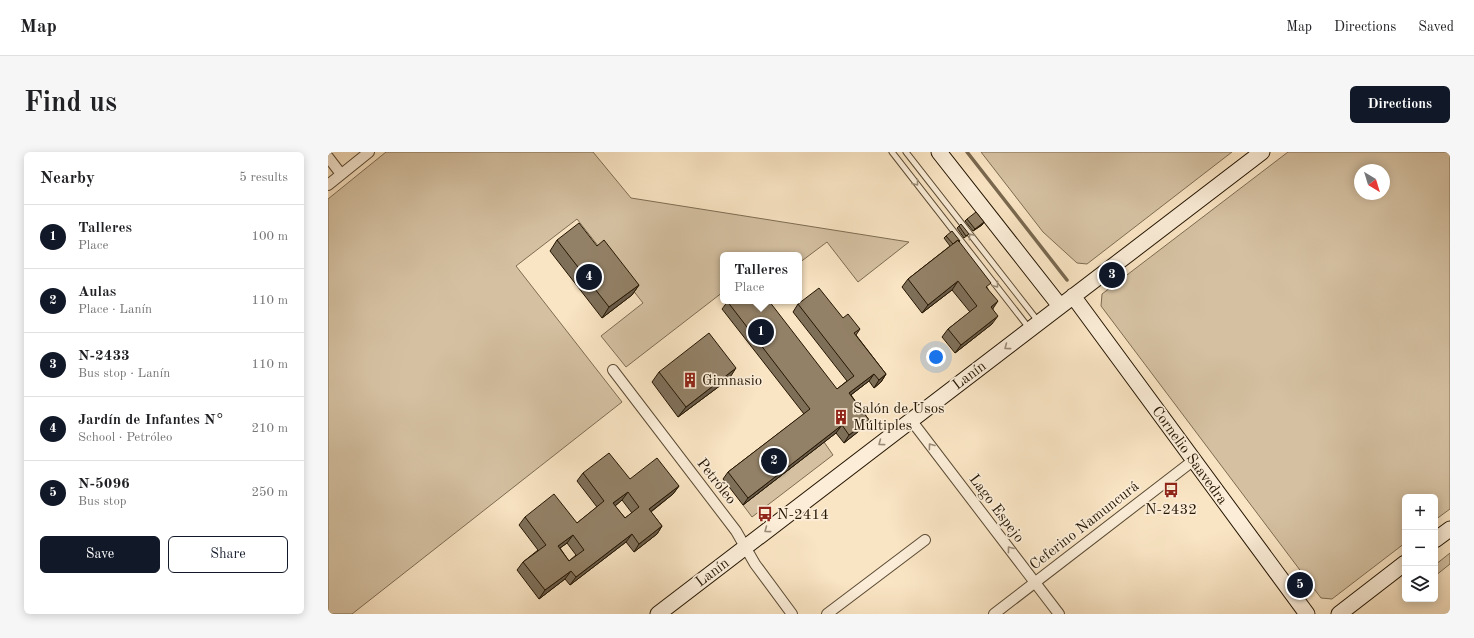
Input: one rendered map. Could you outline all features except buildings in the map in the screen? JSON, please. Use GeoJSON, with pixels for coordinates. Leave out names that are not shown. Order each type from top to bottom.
{"type":"FeatureCollection","features":[{"type":"Feature","properties":{"kind":"main road"},"geometry":{"type":"LineString","coordinates":[[939,152],[1060,306]]}},
{"type":"Feature","properties":{"kind":"main road","name":"Lanín"},"geometry":{"type":"LineString","coordinates":[[658,614],[1262,152]]}},
{"type":"Feature","properties":{"kind":"main road","name":"Cornelio Saavedra"},"geometry":{"type":"LineString","coordinates":[[1073,296],[1307,614]]}},
{"type":"Feature","properties":{"kind":"main road"},"geometry":{"type":"LineString","coordinates":[[1438,538],[1450,529]]}},
{"type":"Feature","properties":{"kind":"main road"},"geometry":{"type":"LineString","coordinates":[[1339,614],[1402,566]]}},
{"type":"Feature","properties":{"kind":"street"},"geometry":{"type":"LineString","coordinates":[[328,184],[368,152]]}},
{"type":"Feature","properties":{"kind":"street"},"geometry":{"type":"LineString","coordinates":[[328,157],[342,174]]}},
{"type":"Feature","properties":{"kind":"street","name":"Petróleo"},"geometry":{"type":"LineString","coordinates":[[613,370],[736,531],[755,564],[792,614]]}},
{"type":"Feature","properties":{"kind":"street","name":"Lago Espejo"},"geometry":{"type":"LineString","coordinates":[[911,420],[1059,614]]}},
{"type":"Feature","properties":{"kind":"street","name":"Ceferino Namuncurá"},"geometry":{"type":"LineString","coordinates":[[994,614],[1194,460]]}},
{"type":"Feature","properties":{"kind":"street"},"geometry":{"type":"LineString","coordinates":[[827,614],[925,540]]}},
{"type":"Feature","properties":{"kind":"lane"},"geometry":{"type":"LineString","coordinates":[[892,152],[1034,326]]}},
{"type":"Feature","properties":{"kind":"lane"},"geometry":{"type":"LineString","coordinates":[[906,152],[1034,326]]}},
{"type":"Feature","properties":{"kind":"shaded area"},"geometry":{"type":"Polygon","coordinates":[[[386,152],[593,152],[631,198],[909,242],[858,282],[827,242],[802,261],[802,252],[720,252],[720,294],[626,367],[601,336],[643,303],[577,219],[516,266],[622,402],[352,614],[328,614],[328,199],[386,152]]]}},
{"type":"Feature","properties":{"kind":"shaded area"},"geometry":{"type":"Polygon","coordinates":[[[981,152],[1232,152],[1087,264],[1077,263],[1043,232],[981,152]]]}},
{"type":"Feature","properties":{"kind":"shaded area"},"geometry":{"type":"Polygon","coordinates":[[[1288,152],[1450,152],[1450,509],[1438,518],[1438,494],[1402,494],[1402,545],[1332,599],[1321,598],[1101,306],[1102,294],[1288,152]]]}},
{"type":"Feature","properties":{"kind":"shaded area"},"geometry":{"type":"Polygon","coordinates":[[[824,442],[833,455],[752,517],[743,505],[824,442]]]}},
{"type":"Feature","properties":{"kind":"shaded area"},"geometry":{"type":"Polygon","coordinates":[[[1450,553],[1450,564],[1438,574],[1438,563],[1450,553]]]}},
{"type":"Feature","properties":{"kind":"waterway"},"geometry":{"type":"LineString","coordinates":[[967,152],[1067,280]]}},
{"type":"Feature","properties":{"kind":"place","name":"N-2433"},"geometry":{"type":"Point","coordinates":[1112,275]}},
{"type":"Feature","properties":{"kind":"place","name":"Jardín de Infantes N°"},"geometry":{"type":"Point","coordinates":[589,277]}},
{"type":"Feature","properties":{"kind":"place","name":"Talleres"},"geometry":{"type":"Point","coordinates":[761,332]}},
{"type":"Feature","properties":{"kind":"place","name":"Gimnasio"},"geometry":{"type":"Point","coordinates":[690,380]}},
{"type":"Feature","properties":{"kind":"place","name":"Salón de Usos Múltiples"},"geometry":{"type":"Point","coordinates":[841,417]}},
{"type":"Feature","properties":{"kind":"place","name":"Aulas"},"geometry":{"type":"Point","coordinates":[774,461]}},
{"type":"Feature","properties":{"kind":"place","name":"N-2432"},"geometry":{"type":"Point","coordinates":[1171,490]}},
{"type":"Feature","properties":{"kind":"place","name":"N-2414"},"geometry":{"type":"Point","coordinates":[765,514]}},
{"type":"Feature","properties":{"kind":"place","name":"N-5096"},"geometry":{"type":"Point","coordinates":[1300,585]}}]}
